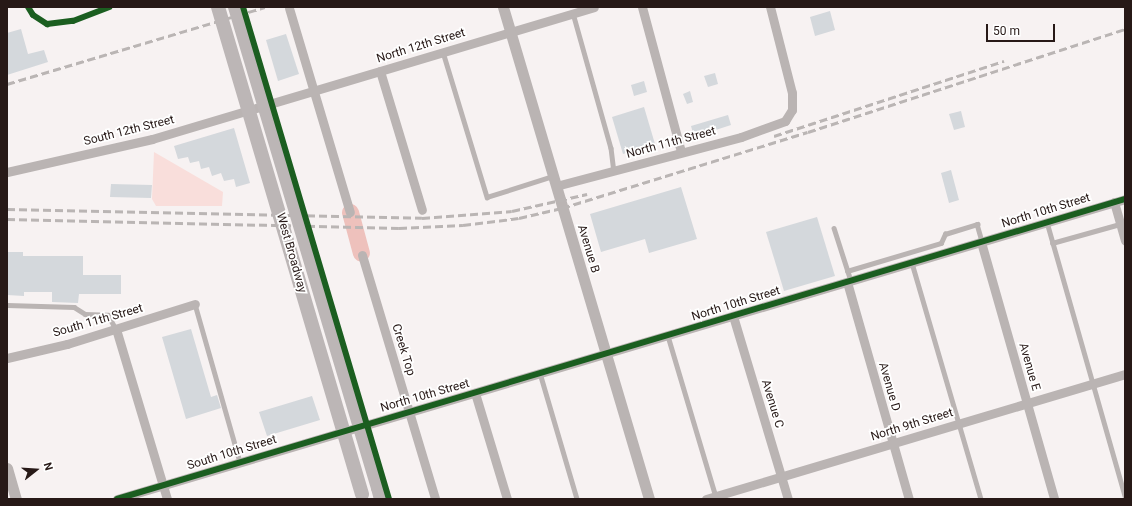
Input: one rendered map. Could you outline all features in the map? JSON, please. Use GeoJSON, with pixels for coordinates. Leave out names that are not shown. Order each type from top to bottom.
{"type":"FeatureCollection","features":[{"type":"Feature","properties":{"kind":"main road","name":"West Broadway"},"geometry":{"type":"LineString","coordinates":[[218,7],[363,496]]}},
{"type":"Feature","properties":{"kind":"main road","name":"West Broadway"},"geometry":{"type":"LineString","coordinates":[[235,7],[380,494]]}},
{"type":"Feature","properties":{"kind":"street","name":"Avenue B"},"geometry":{"type":"LineString","coordinates":[[503,7],[649,499]]}},
{"type":"Feature","properties":{"kind":"street","name":"North 12th Street"},"geometry":{"type":"LineString","coordinates":[[255,108],[594,7]]}},
{"type":"Feature","properties":{"kind":"street"},"geometry":{"type":"LineString","coordinates":[[642,7],[681,152]]}},
{"type":"Feature","properties":{"kind":"street","name":"North 11th Street"},"geometry":{"type":"LineString","coordinates":[[554,181],[614,171],[774,126],[789,116],[793,103],[792,93],[770,7]]}},
{"type":"Feature","properties":{"kind":"street"},"geometry":{"type":"LineString","coordinates":[[289,8],[350,212]]}},
{"type":"Feature","properties":{"kind":"street"},"geometry":{"type":"LineString","coordinates":[[380,71],[422,210]]}},
{"type":"Feature","properties":{"kind":"street","name":"South 12th Street"},"geometry":{"type":"LineString","coordinates":[[7,172],[152,139],[255,108]]}},
{"type":"Feature","properties":{"kind":"street","name":"North 10th Street"},"geometry":{"type":"LineString","coordinates":[[352,428],[540,374],[1125,199]]}},
{"type":"Feature","properties":{"kind":"street"},"geometry":{"type":"LineString","coordinates":[[1114,202],[1125,240]]}},
{"type":"Feature","properties":{"kind":"street","name":"Avenue E"},"geometry":{"type":"LineString","coordinates":[[982,242],[1054,499]]}},
{"type":"Feature","properties":{"kind":"street","name":"Creek Top"},"geometry":{"type":"LineString","coordinates":[[362,255],[435,499]]}},
{"type":"Feature","properties":{"kind":"street","name":"Avenue D"},"geometry":{"type":"LineString","coordinates":[[849,282],[909,499]]}},
{"type":"Feature","properties":{"kind":"street","name":"South 11th Street"},"geometry":{"type":"LineString","coordinates":[[7,358],[116,329],[195,304]]}},
{"type":"Feature","properties":{"kind":"street","name":"Avenue C"},"geometry":{"type":"LineString","coordinates":[[733,316],[788,499]]}},
{"type":"Feature","properties":{"kind":"street"},"geometry":{"type":"LineString","coordinates":[[116,329],[167,499]]}},
{"type":"Feature","properties":{"kind":"street","name":"North 9th Street"},"geometry":{"type":"LineString","coordinates":[[706,499],[717,498],[781,477],[1125,374]]}},
{"type":"Feature","properties":{"kind":"street"},"geometry":{"type":"LineString","coordinates":[[475,393],[507,499]]}},
{"type":"Feature","properties":{"kind":"street","name":"South 10th Street"},"geometry":{"type":"LineString","coordinates":[[117,499],[352,428]]}},
{"type":"Feature","properties":{"kind":"street"},"geometry":{"type":"LineString","coordinates":[[7,468],[16,499]]}},
{"type":"Feature","properties":{"kind":"lane"},"geometry":{"type":"LineString","coordinates":[[573,14],[611,148],[614,171]]}},
{"type":"Feature","properties":{"kind":"lane"},"geometry":{"type":"LineString","coordinates":[[443,52],[487,197],[554,181]]}},
{"type":"Feature","properties":{"kind":"lane"},"geometry":{"type":"LineString","coordinates":[[1047,222],[1125,496]]}},
{"type":"Feature","properties":{"kind":"lane"},"geometry":{"type":"LineString","coordinates":[[847,271],[941,243],[946,234],[977,224],[982,242]]}},
{"type":"Feature","properties":{"kind":"lane"},"geometry":{"type":"LineString","coordinates":[[1052,243],[1120,224]]}},
{"type":"Feature","properties":{"kind":"lane"},"geometry":{"type":"LineString","coordinates":[[834,228],[849,282]]}},
{"type":"Feature","properties":{"kind":"lane"},"geometry":{"type":"LineString","coordinates":[[912,263],[981,499]]}},
{"type":"Feature","properties":{"kind":"lane"},"geometry":{"type":"LineString","coordinates":[[195,304],[240,462]]}},
{"type":"Feature","properties":{"kind":"lane"},"geometry":{"type":"LineString","coordinates":[[7,305],[74,307],[85,314],[108,315],[116,329]]}},
{"type":"Feature","properties":{"kind":"lane"},"geometry":{"type":"LineString","coordinates":[[668,336],[717,498]]}},
{"type":"Feature","properties":{"kind":"lane"},"geometry":{"type":"LineString","coordinates":[[540,374],[577,499]]}},
{"type":"Feature","properties":{"kind":"shaded area"},"geometry":{"type":"Polygon","coordinates":[[[154,152],[223,192],[222,206],[156,206],[152,199],[154,152]]]}},
{"type":"Feature","properties":{"kind":"building"},"geometry":{"type":"Polygon","coordinates":[[[830,11],[835,30],[815,36],[810,17],[830,11]]]}},
{"type":"Feature","properties":{"kind":"building"},"geometry":{"type":"Polygon","coordinates":[[[21,29],[28,54],[44,50],[48,62],[7,75],[7,33],[21,29]]]}},
{"type":"Feature","properties":{"kind":"building"},"geometry":{"type":"Polygon","coordinates":[[[286,34],[299,74],[278,81],[266,40],[286,34]]]}},
{"type":"Feature","properties":{"kind":"building"},"geometry":{"type":"Polygon","coordinates":[[[715,73],[718,84],[708,87],[704,76],[715,73]]]}},
{"type":"Feature","properties":{"kind":"building"},"geometry":{"type":"Polygon","coordinates":[[[644,81],[647,92],[634,96],[631,85],[644,81]]]}},
{"type":"Feature","properties":{"kind":"building"},"geometry":{"type":"Polygon","coordinates":[[[690,91],[693,102],[687,104],[683,94],[690,91]]]}},
{"type":"Feature","properties":{"kind":"building"},"geometry":{"type":"Polygon","coordinates":[[[644,107],[655,144],[623,154],[612,117],[644,107]]]}},
{"type":"Feature","properties":{"kind":"building"},"geometry":{"type":"Polygon","coordinates":[[[961,111],[965,127],[954,130],[949,114],[961,111]]]}},
{"type":"Feature","properties":{"kind":"building"},"geometry":{"type":"Polygon","coordinates":[[[728,115],[731,125],[694,137],[691,126],[728,115]]]}},
{"type":"Feature","properties":{"kind":"building"},"geometry":{"type":"Polygon","coordinates":[[[234,128],[250,183],[236,187],[234,179],[224,181],[221,173],[212,176],[209,167],[201,169],[199,161],[190,163],[188,157],[178,159],[174,146],[234,128]]]}},
{"type":"Feature","properties":{"kind":"building"},"geometry":{"type":"Polygon","coordinates":[[[951,170],[959,200],[949,203],[941,173],[951,170]]]}},
{"type":"Feature","properties":{"kind":"building"},"geometry":{"type":"Polygon","coordinates":[[[111,184],[152,185],[151,198],[110,197],[111,184]]]}},
{"type":"Feature","properties":{"kind":"building"},"geometry":{"type":"Polygon","coordinates":[[[681,187],[697,239],[649,253],[645,239],[601,252],[590,214],[681,187]]]}},
{"type":"Feature","properties":{"kind":"building"},"geometry":{"type":"Polygon","coordinates":[[[817,217],[835,276],[784,291],[766,232],[817,217]]]}},
{"type":"Feature","properties":{"kind":"building"},"geometry":{"type":"Polygon","coordinates":[[[7,252],[23,252],[23,256],[83,256],[83,275],[121,275],[121,294],[79,294],[78,303],[52,302],[52,292],[24,292],[24,296],[7,295],[7,252]]]}},
{"type":"Feature","properties":{"kind":"building"},"geometry":{"type":"Polygon","coordinates":[[[191,329],[211,397],[217,395],[221,408],[186,419],[162,337],[191,329]]]}},
{"type":"Feature","properties":{"kind":"building"},"geometry":{"type":"Polygon","coordinates":[[[312,396],[320,420],[267,436],[259,412],[312,396]]]}},
{"type":"Feature","properties":{"kind":"waterway"},"geometry":{"type":"LineString","coordinates":[[350,212],[361,253]]}},
{"type":"Feature","properties":{"kind":"railway"},"geometry":{"type":"LineString","coordinates":[[7,84],[265,7]]}},
{"type":"Feature","properties":{"kind":"railway"},"geometry":{"type":"LineString","coordinates":[[7,219],[399,228],[463,225],[519,218],[562,208],[808,132],[1125,29]]}},
{"type":"Feature","properties":{"kind":"railway"},"geometry":{"type":"LineString","coordinates":[[774,136],[1004,61]]}},
{"type":"Feature","properties":{"kind":"railway"},"geometry":{"type":"LineString","coordinates":[[7,209],[422,218],[512,211],[587,194]]}},
{"type":"Feature","properties":{"kind":"cycle path"},"geometry":{"type":"LineString","coordinates":[[28,7],[33,15],[47,24],[73,21],[109,7]]}},
{"type":"Feature","properties":{"kind":"cycle path"},"geometry":{"type":"LineString","coordinates":[[243,7],[389,499]]}},
{"type":"Feature","properties":{"kind":"cycle path"},"geometry":{"type":"LineString","coordinates":[[117,499],[1125,199]]}}]}
